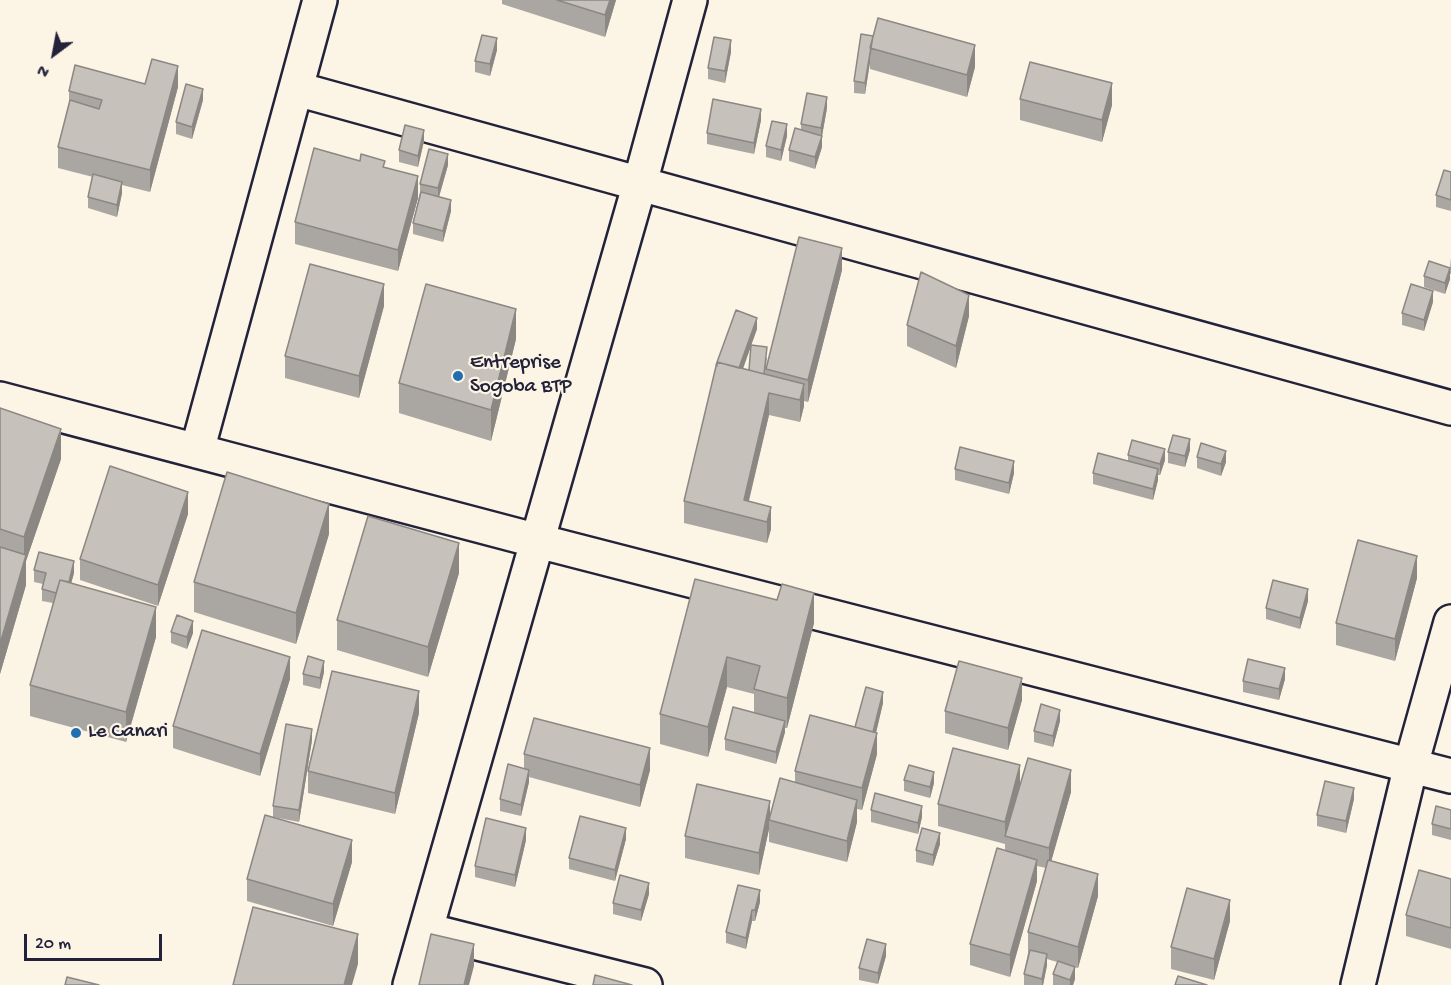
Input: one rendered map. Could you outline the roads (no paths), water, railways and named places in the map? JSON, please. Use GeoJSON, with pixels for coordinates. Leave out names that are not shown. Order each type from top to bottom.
{"type":"FeatureCollection","features":[{"type":"Feature","properties":{"kind":"street"},"geometry":{"type":"LineString","coordinates":[[197,451],[320,0]]}},
{"type":"Feature","properties":{"kind":"street"},"geometry":{"type":"LineString","coordinates":[[410,985],[640,183],[690,0]]}},
{"type":"Feature","properties":{"kind":"street"},"geometry":{"type":"LineString","coordinates":[[297,89],[1451,408]]}},
{"type":"Feature","properties":{"kind":"street"},"geometry":{"type":"LineString","coordinates":[[0,399],[538,541],[1451,776]]}},
{"type":"Feature","properties":{"kind":"street"},"geometry":{"type":"LineString","coordinates":[[1358,985],[1411,765],[1451,622]]}},
{"type":"Feature","properties":{"kind":"street"},"geometry":{"type":"LineString","coordinates":[[426,930],[645,985]]}},
{"type":"Feature","properties":{"kind":"place","name":"Entreprise Sogoba BTP"},"geometry":{"type":"Point","coordinates":[458,376]}},
{"type":"Feature","properties":{"kind":"place","name":"Le Canari"},"geometry":{"type":"Point","coordinates":[76,733]}}]}
